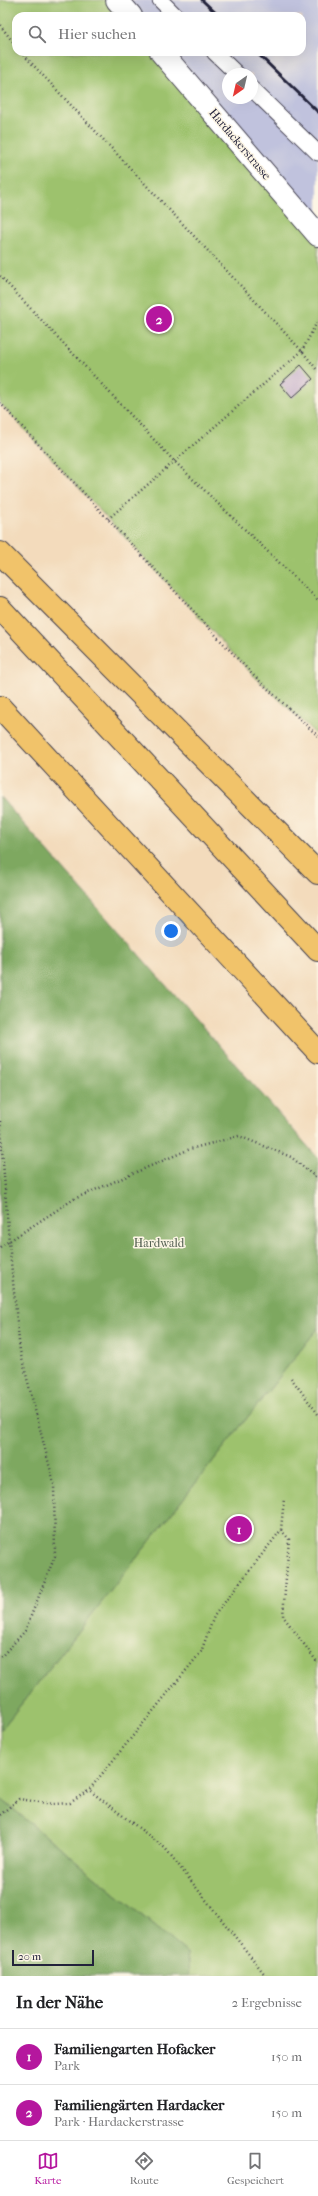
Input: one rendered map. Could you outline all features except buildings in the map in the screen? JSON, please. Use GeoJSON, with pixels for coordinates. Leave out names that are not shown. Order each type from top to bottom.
{"type":"FeatureCollection","features":[{"type":"Feature","properties":{"kind":"highway"},"geometry":{"type":"LineString","coordinates":[[0,553],[318,873]]}},
{"type":"Feature","properties":{"kind":"highway"},"geometry":{"type":"LineString","coordinates":[[0,608],[318,950]]}},
{"type":"Feature","properties":{"kind":"highway"},"geometry":{"type":"LineString","coordinates":[[0,707],[318,1052]]}},
{"type":"Feature","properties":{"kind":"street"},"geometry":{"type":"LineString","coordinates":[[117,0],[128,12]]}},
{"type":"Feature","properties":{"kind":"street","name":"Hardackerstrasse"},"geometry":{"type":"LineString","coordinates":[[165,56],[318,235]]}},
{"type":"Feature","properties":{"kind":"lane"},"geometry":{"type":"LineString","coordinates":[[160,0],[172,12]]}},
{"type":"Feature","properties":{"kind":"lane"},"geometry":{"type":"LineString","coordinates":[[218,56],[231,68]]}},
{"type":"Feature","properties":{"kind":"lane"},"geometry":{"type":"LineString","coordinates":[[258,95],[318,153]]}},
{"type":"Feature","properties":{"kind":"path"},"geometry":{"type":"LineString","coordinates":[[0,25],[12,41]]}},
{"type":"Feature","properties":{"kind":"path"},"geometry":{"type":"LineString","coordinates":[[25,56],[302,351],[318,371]]}},
{"type":"Feature","properties":{"kind":"path"},"geometry":{"type":"LineString","coordinates":[[0,276],[174,461],[318,600]]}},
{"type":"Feature","properties":{"kind":"path"},"geometry":{"type":"LineString","coordinates":[[108,519],[302,351],[318,320]]}},
{"type":"Feature","properties":{"kind":"path"},"geometry":{"type":"LineString","coordinates":[[0,403],[251,673],[318,736]]}},
{"type":"Feature","properties":{"kind":"path"},"geometry":{"type":"LineString","coordinates":[[0,1121],[9,1242],[20,1351],[54,1484],[55,1556],[25,1631],[0,1658]]}},
{"type":"Feature","properties":{"kind":"path"},"geometry":{"type":"LineString","coordinates":[[0,1247],[74,1199],[190,1149],[239,1136],[291,1157],[318,1179]]}},
{"type":"Feature","properties":{"kind":"path"},"geometry":{"type":"LineString","coordinates":[[291,1378],[318,1414]]}},
{"type":"Feature","properties":{"kind":"path"},"geometry":{"type":"LineString","coordinates":[[0,1815],[19,1799],[53,1804],[70,1803],[90,1790],[201,1652],[214,1616],[281,1530],[284,1498]]}},
{"type":"Feature","properties":{"kind":"path"},"geometry":{"type":"LineString","coordinates":[[281,1530],[289,1539],[283,1616],[318,1663]]}},
{"type":"Feature","properties":{"kind":"path"},"geometry":{"type":"LineString","coordinates":[[90,1790],[166,1848],[266,1976]]}},
{"type":"Feature","properties":{"kind":"shaded area"},"geometry":{"type":"Polygon","coordinates":[[[117,0],[318,0],[318,235],[165,56],[306,56],[306,12],[128,12],[117,0]]]}},
{"type":"Feature","properties":{"kind":"green space"},"geometry":{"type":"Polygon","coordinates":[[[0,0],[117,0],[128,12],[12,12],[12,56],[164,56],[318,235],[318,736],[251,673],[0,403],[0,0]]]}},
{"type":"Feature","properties":{"kind":"green space","name":"Hardwald"},"geometry":{"type":"Polygon","coordinates":[[[0,797],[318,1158],[318,1328],[0,1731],[0,797]]]}},
{"type":"Feature","properties":{"kind":"green space"},"geometry":{"type":"Polygon","coordinates":[[[318,1328],[318,1976],[189,1976],[187,1953],[0,1798],[0,1731],[318,1328]]]}},
{"type":"Feature","properties":{"kind":"green space"},"geometry":{"type":"Polygon","coordinates":[[[0,1798],[187,1953],[189,1976],[0,1976],[0,1798]]]}},
{"type":"Feature","properties":{"kind":"railway"},"geometry":{"type":"LineString","coordinates":[[202,0],[215,12]]}},
{"type":"Feature","properties":{"kind":"railway"},"geometry":{"type":"LineString","coordinates":[[260,56],[318,112]]}},
{"type":"Feature","properties":{"kind":"place","name":"Familiengärten Hardacker"},"geometry":{"type":"Point","coordinates":[159,319]}},
{"type":"Feature","properties":{"kind":"place","name":"Familiengarten Hofacker"},"geometry":{"type":"Point","coordinates":[239,1529]}}]}
